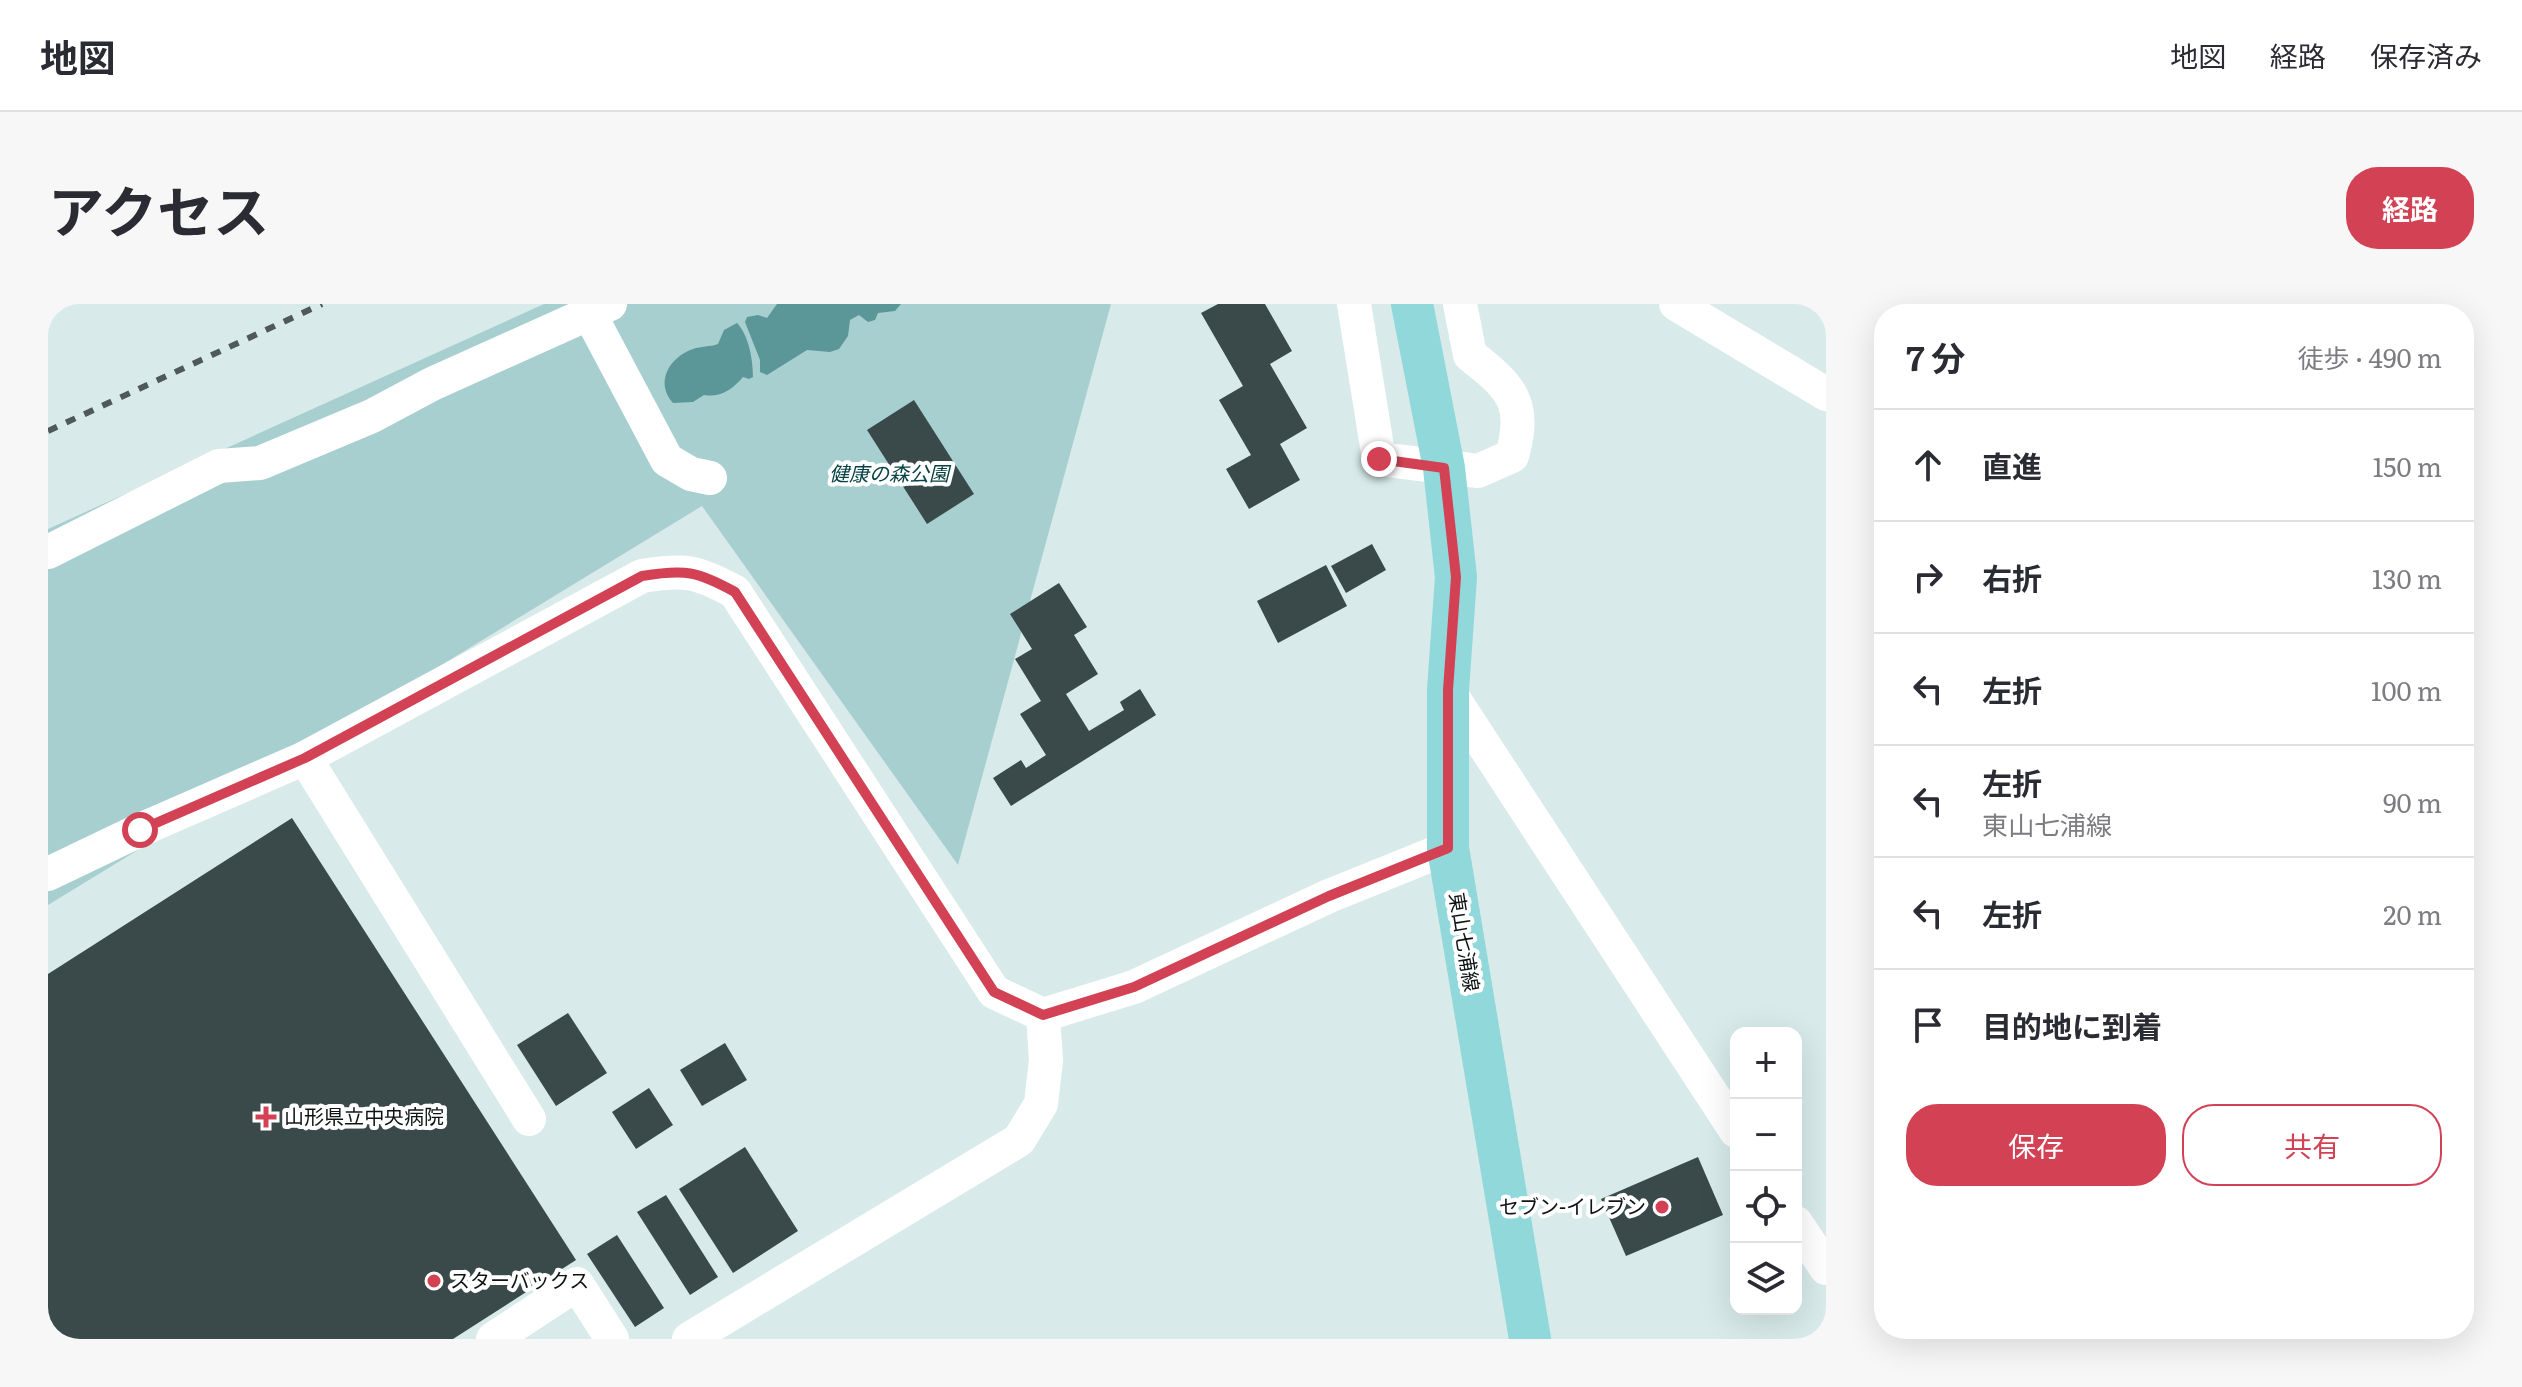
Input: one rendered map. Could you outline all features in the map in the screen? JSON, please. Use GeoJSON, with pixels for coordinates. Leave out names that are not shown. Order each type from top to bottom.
{"type":"FeatureCollection","features":[{"type":"Feature","properties":{"kind":"main road","name":"東山七浦線"},"geometry":{"type":"LineString","coordinates":[[1412,304],[1444,468],[1456,577],[1448,690],[1448,848],[1530,1339]]}},
{"type":"Feature","properties":{"kind":"lane"},"geometry":{"type":"LineString","coordinates":[[1354,304],[1379,459],[1478,471],[1512,456],[1520,428],[1516,405],[1501,379],[1470,355],[1460,304]]}},
{"type":"Feature","properties":{"kind":"lane"},"geometry":{"type":"LineString","coordinates":[[1676,304],[1826,394]]}},
{"type":"Feature","properties":{"kind":"lane"},"geometry":{"type":"LineString","coordinates":[[48,552],[219,466],[260,463],[372,416],[432,384],[600,309],[667,460],[691,474],[710,478]]}},
{"type":"Feature","properties":{"kind":"lane"},"geometry":{"type":"LineString","coordinates":[[48,874],[305,758],[642,576],[675,570],[705,575],[735,592],[994,992],[1043,1015],[1134,987],[1329,896],[1448,848]]}},
{"type":"Feature","properties":{"kind":"lane"},"geometry":{"type":"LineString","coordinates":[[1448,690],[1730,1122]]}},
{"type":"Feature","properties":{"kind":"lane"},"geometry":{"type":"LineString","coordinates":[[305,758],[529,1119]]}},
{"type":"Feature","properties":{"kind":"lane"},"geometry":{"type":"LineString","coordinates":[[689,1339],[1019,1140],[1041,1104],[1046,1060],[1043,1015]]}},
{"type":"Feature","properties":{"kind":"lane"},"geometry":{"type":"LineString","coordinates":[[1802,1232],[1826,1268]]}},
{"type":"Feature","properties":{"kind":"lane"},"geometry":{"type":"LineString","coordinates":[[493,1339],[577,1284],[612,1339]]}},
{"type":"Feature","properties":{"kind":"green space","name":"健康の森公園"},"geometry":{"type":"Polygon","coordinates":[[[544,304],[1111,304],[958,865],[702,506],[48,905],[48,529],[544,304]]]}},
{"type":"Feature","properties":{"kind":"shaded area"},"geometry":{"type":"Polygon","coordinates":[[[777,304],[901,304],[895,311],[878,313],[875,320],[868,322],[859,315],[850,320],[848,336],[839,349],[830,352],[807,350],[767,375],[760,372],[760,360],[745,322],[747,317],[758,315],[767,318],[777,304]]]}},
{"type":"Feature","properties":{"kind":"shaded area"},"geometry":{"type":"Polygon","coordinates":[[[737,323],[750,348],[753,377],[743,377],[721,394],[704,395],[693,402],[673,403],[665,387],[671,365],[684,353],[718,344],[724,330],[737,323]]]}},
{"type":"Feature","properties":{"kind":"building"},"geometry":{"type":"Polygon","coordinates":[[[1218,304],[1265,304],[1292,351],[1270,364],[1307,428],[1280,444],[1300,480],[1249,509],[1226,469],[1251,455],[1219,400],[1243,386],[1201,313],[1218,304]]]}},
{"type":"Feature","properties":{"kind":"building"},"geometry":{"type":"Polygon","coordinates":[[[914,400],[974,494],[927,524],[867,430],[914,400]]]}},
{"type":"Feature","properties":{"kind":"building"},"geometry":{"type":"Polygon","coordinates":[[[1372,544],[1386,570],[1346,593],[1331,566],[1372,544]]]}},
{"type":"Feature","properties":{"kind":"building"},"geometry":{"type":"Polygon","coordinates":[[[1326,565],[1347,606],[1278,643],[1257,601],[1326,565]]]}},
{"type":"Feature","properties":{"kind":"building"},"geometry":{"type":"Polygon","coordinates":[[[1059,583],[1087,627],[1074,635],[1098,674],[1066,694],[1089,731],[1124,710],[1120,702],[1140,689],[1156,715],[1011,806],[993,778],[1021,760],[1026,768],[1046,755],[1020,714],[1041,701],[1015,659],[1032,649],[1010,614],[1059,583]]]}},
{"type":"Feature","properties":{"kind":"building","name":"山形県立中央病院"},"geometry":{"type":"Polygon","coordinates":[[[292,818],[576,1260],[453,1339],[48,1339],[48,974],[292,818]]]}},
{"type":"Feature","properties":{"kind":"building"},"geometry":{"type":"Polygon","coordinates":[[[568,1013],[607,1073],[556,1106],[517,1045],[568,1013]]]}},
{"type":"Feature","properties":{"kind":"building"},"geometry":{"type":"Polygon","coordinates":[[[725,1043],[747,1080],[702,1106],[680,1070],[725,1043]]]}},
{"type":"Feature","properties":{"kind":"building"},"geometry":{"type":"Polygon","coordinates":[[[649,1088],[673,1125],[636,1149],[612,1112],[649,1088]]]}},
{"type":"Feature","properties":{"kind":"building"},"geometry":{"type":"Polygon","coordinates":[[[745,1147],[798,1231],[733,1273],[679,1189],[745,1147]]]}},
{"type":"Feature","properties":{"kind":"building","name":"セブン-イレブン"},"geometry":{"type":"Polygon","coordinates":[[[1698,1157],[1723,1215],[1626,1256],[1601,1199],[1698,1157]]]}},
{"type":"Feature","properties":{"kind":"building"},"geometry":{"type":"Polygon","coordinates":[[[666,1195],[718,1277],[690,1295],[637,1212],[666,1195]]]}},
{"type":"Feature","properties":{"kind":"building"},"geometry":{"type":"Polygon","coordinates":[[[617,1235],[664,1308],[635,1327],[587,1254],[617,1235]]]}},
{"type":"Feature","properties":{"kind":"railway"},"geometry":{"type":"LineString","coordinates":[[48,431],[322,304]]}},
{"type":"Feature","properties":{"kind":"place","name":"山形県立中央病院"},"geometry":{"type":"Point","coordinates":[266,1117]}},
{"type":"Feature","properties":{"kind":"place","name":"セブン-イレブン"},"geometry":{"type":"Point","coordinates":[1662,1207]}},
{"type":"Feature","properties":{"kind":"place","name":"スターバックス"},"geometry":{"type":"Point","coordinates":[434,1281]}},
{"type":"Feature","properties":{"kind":"route"},"geometry":{"type":"LineString","coordinates":[[140,830],[305,758],[642,576],[675,570],[705,575],[735,592],[994,992],[1043,1015],[1134,987],[1329,896],[1448,848],[1448,690],[1456,577],[1444,468],[1379,459]]}}]}
